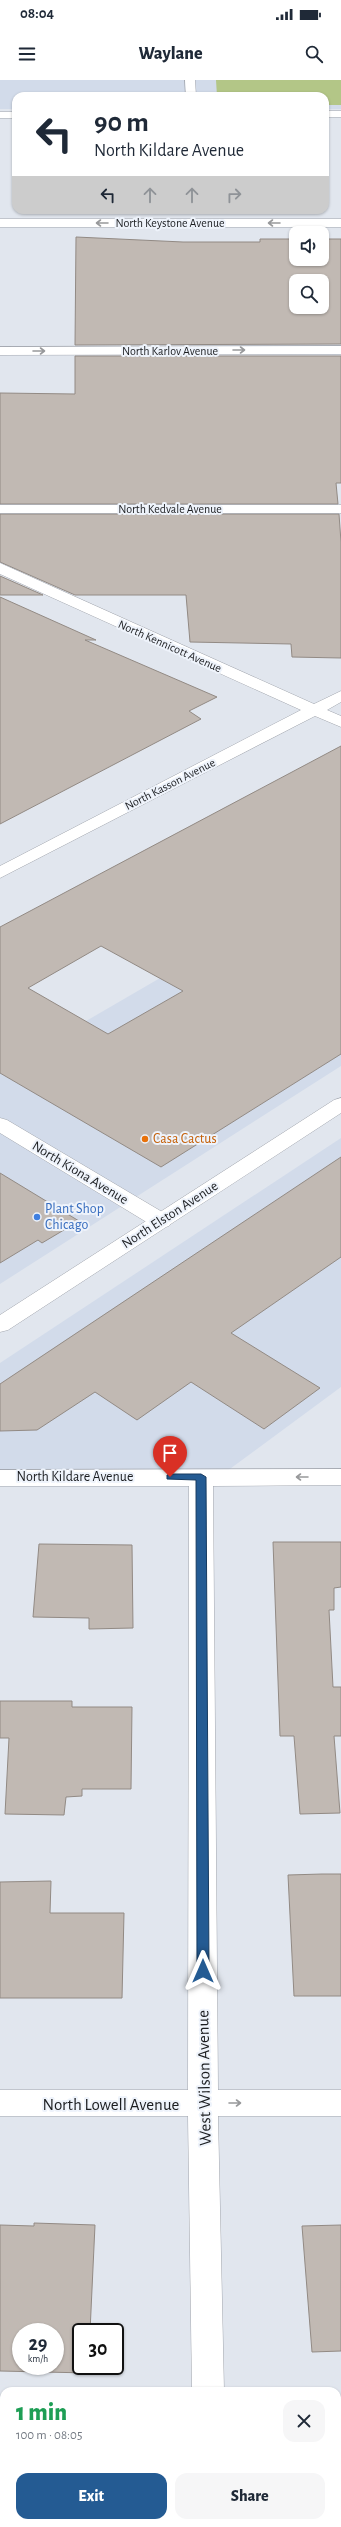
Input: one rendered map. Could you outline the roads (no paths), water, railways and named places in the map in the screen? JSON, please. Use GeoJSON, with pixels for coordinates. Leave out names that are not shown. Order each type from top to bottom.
{"type":"FeatureCollection","features":[{"type":"Feature","properties":{"kind":"street"},"geometry":{"type":"LineString","coordinates":[[190,80],[191,92]]}},
{"type":"Feature","properties":{"kind":"street"},"geometry":{"type":"LineString","coordinates":[[329,114],[341,114]]}},
{"type":"Feature","properties":{"kind":"street"},"geometry":{"type":"LineString","coordinates":[[0,115],[12,115]]}},
{"type":"Feature","properties":{"kind":"street","name":"North Keystone Avenue"},"geometry":{"type":"LineString","coordinates":[[0,223],[341,223]]}},
{"type":"Feature","properties":{"kind":"street","name":"North Karlov Avenue"},"geometry":{"type":"LineString","coordinates":[[0,351],[341,350]]}},
{"type":"Feature","properties":{"kind":"street","name":"North Kedvale Avenue"},"geometry":{"type":"LineString","coordinates":[[0,509],[341,509]]}},
{"type":"Feature","properties":{"kind":"street","name":"North Kennicott Avenue"},"geometry":{"type":"LineString","coordinates":[[0,568],[341,722]]}},
{"type":"Feature","properties":{"kind":"street","name":"North Kasson Avenue"},"geometry":{"type":"LineString","coordinates":[[0,872],[341,696]]}},
{"type":"Feature","properties":{"kind":"street","name":"North Elston Avenue"},"geometry":{"type":"LineString","coordinates":[[0,1326],[341,1104]]}},
{"type":"Feature","properties":{"kind":"street","name":"North Kiona Avenue"},"geometry":{"type":"LineString","coordinates":[[0,1124],[161,1221]]}},
{"type":"Feature","properties":{"kind":"street","name":"West Wilson Avenue"},"geometry":{"type":"LineString","coordinates":[[201,1477],[203,2104],[208,2387]]}},
{"type":"Feature","properties":{"kind":"street","name":"North Kildare Avenue"},"geometry":{"type":"LineString","coordinates":[[0,1478],[341,1477]]}},
{"type":"Feature","properties":{"kind":"street","name":"North Lowell Avenue"},"geometry":{"type":"LineString","coordinates":[[0,2104],[341,2103]]}},
{"type":"Feature","properties":{"kind":"place","name":"Casa Cactus"},"geometry":{"type":"Point","coordinates":[145,1139]}},
{"type":"Feature","properties":{"kind":"place","name":"Plant Shop Chicago"},"geometry":{"type":"Point","coordinates":[37,1217]}}]}
